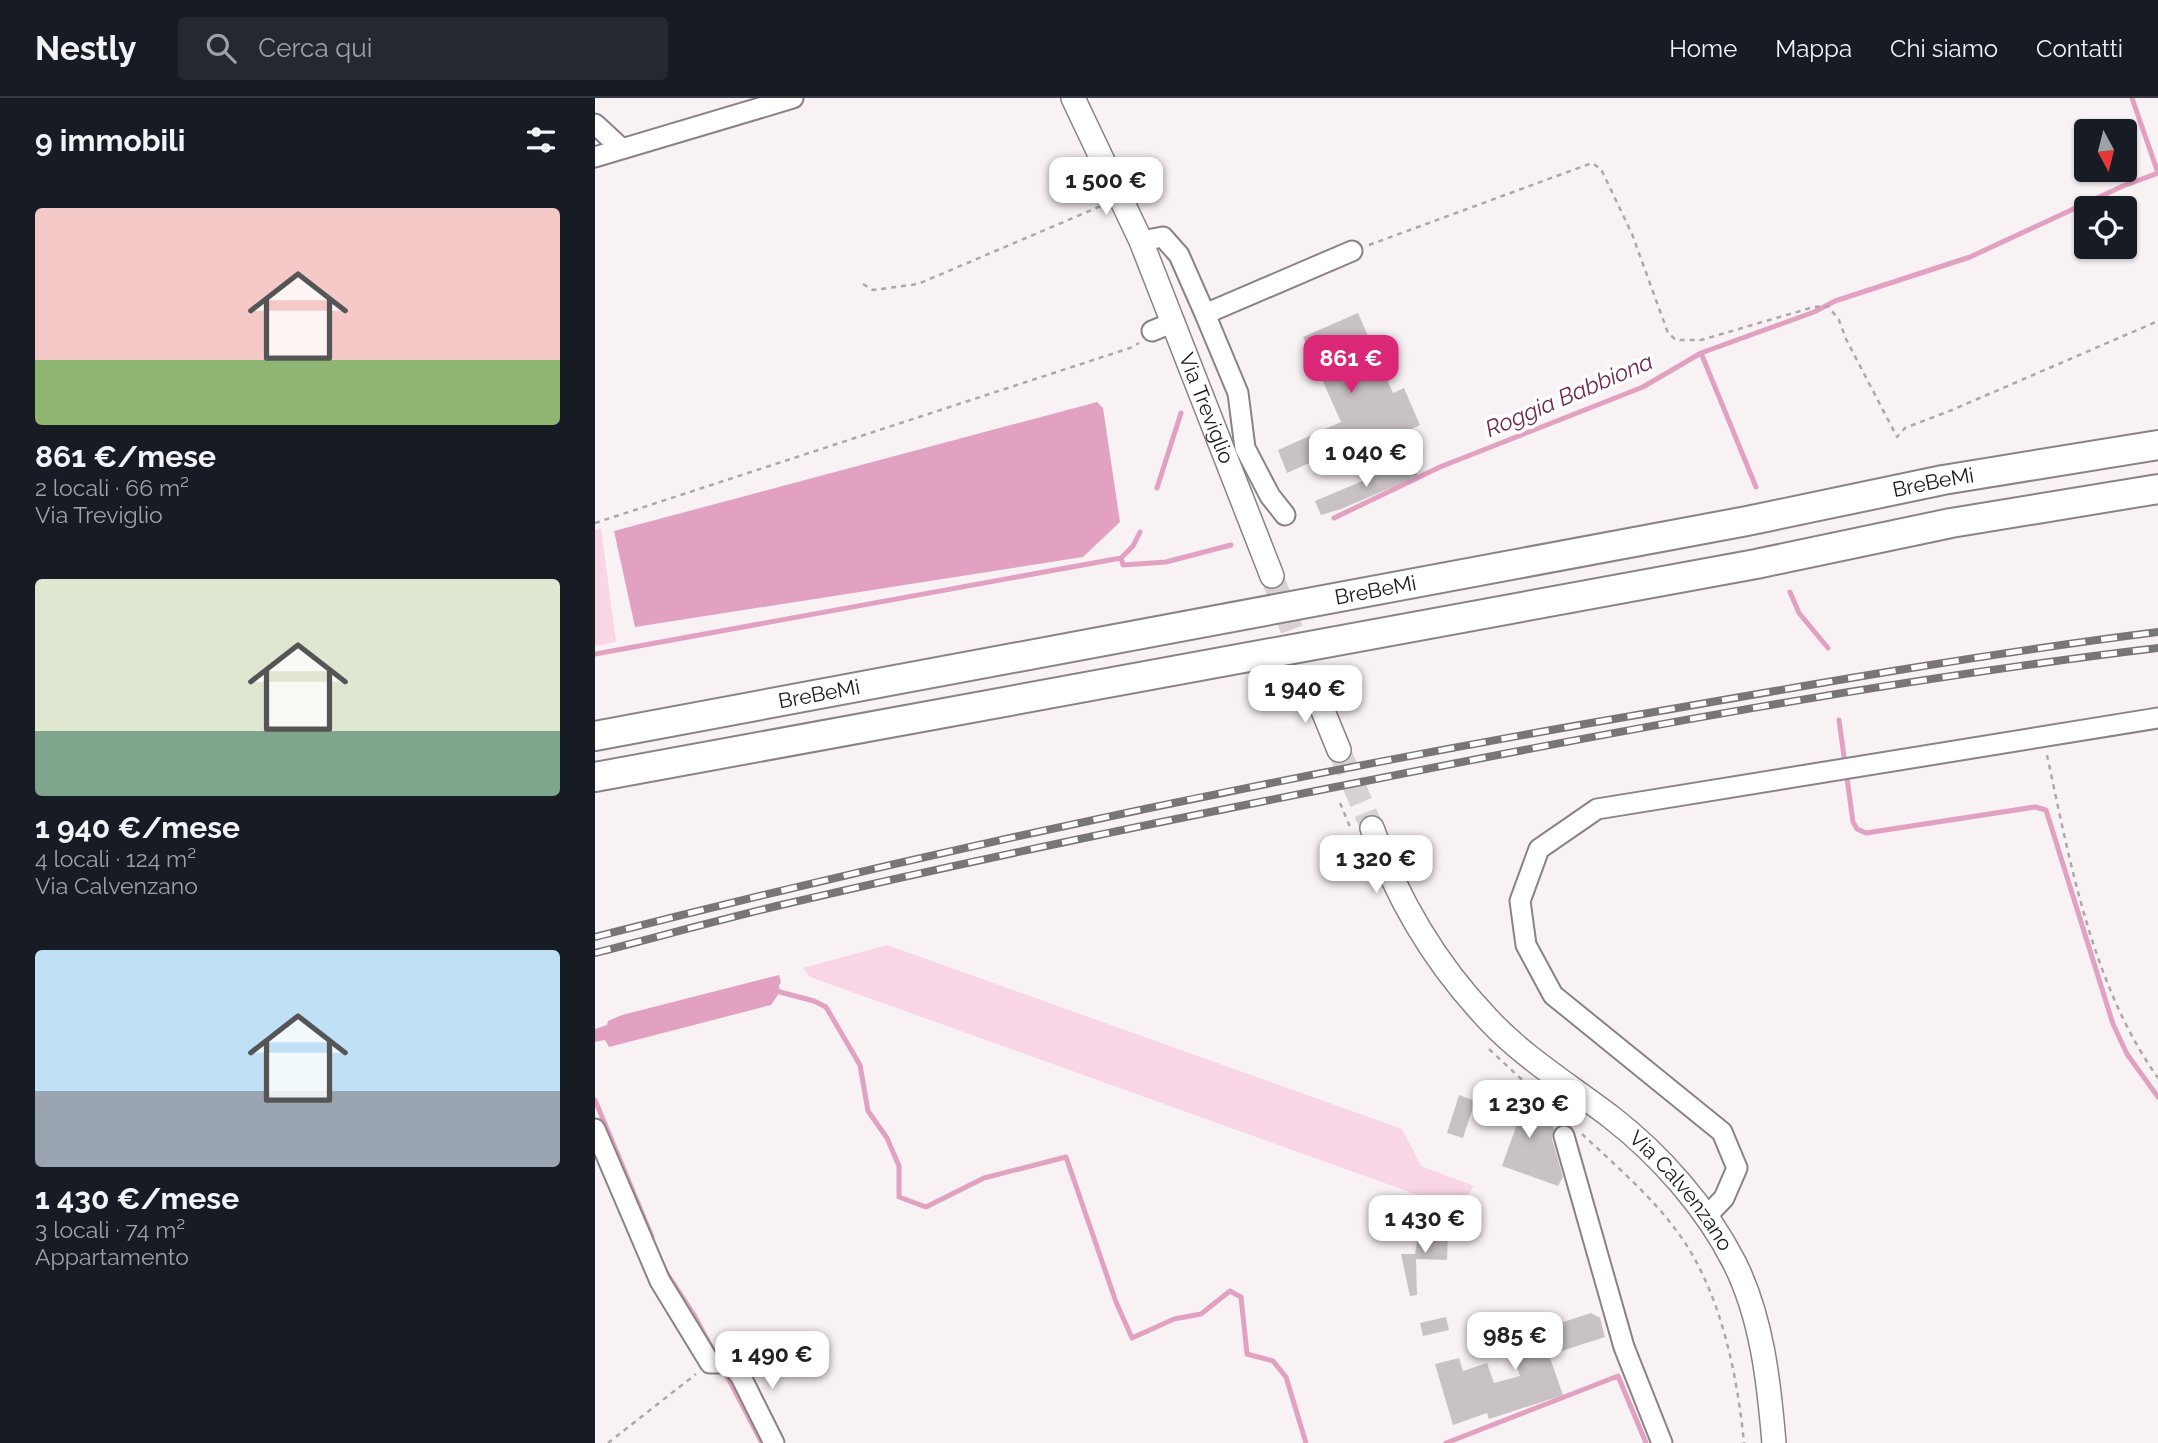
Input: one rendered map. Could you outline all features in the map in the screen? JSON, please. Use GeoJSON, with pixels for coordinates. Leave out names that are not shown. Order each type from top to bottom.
{"type":"FeatureCollection","features":[{"type":"Feature","properties":{"kind":"highway","name":"BreBeMi"},"geometry":{"type":"LineString","coordinates":[[595,736],[1735,524],[1943,480],[2158,445]]}},
{"type":"Feature","properties":{"kind":"highway","name":"BreBeMi"},"geometry":{"type":"LineString","coordinates":[[595,777],[1744,567],[1951,523],[2158,489]]}},
{"type":"Feature","properties":{"kind":"main road","name":"Via Treviglio"},"geometry":{"type":"LineString","coordinates":[[1073,98],[1141,241],[1272,576]]}},
{"type":"Feature","properties":{"kind":"main road"},"geometry":{"type":"LineString","coordinates":[[1312,684],[1339,750]]}},
{"type":"Feature","properties":{"kind":"main road","name":"Via Calvenzano"},"geometry":{"type":"LineString","coordinates":[[1361,828],[1385,864],[1426,941],[1487,1019],[1552,1075],[1612,1118],[1655,1156],[1706,1217],[1734,1262],[1750,1304],[1764,1357],[1775,1443]]}},
{"type":"Feature","properties":{"kind":"street"},"geometry":{"type":"LineString","coordinates":[[595,157],[793,98]]}},
{"type":"Feature","properties":{"kind":"street"},"geometry":{"type":"LineString","coordinates":[[595,124],[622,149]]}},
{"type":"Feature","properties":{"kind":"street"},"geometry":{"type":"LineString","coordinates":[[1141,241],[1163,237],[1179,255],[1238,393],[1245,448],[1270,496],[1286,515]]}},
{"type":"Feature","properties":{"kind":"street"},"geometry":{"type":"LineString","coordinates":[[1205,314],[1352,251]]}},
{"type":"Feature","properties":{"kind":"street"},"geometry":{"type":"LineString","coordinates":[[1152,331],[1174,321]]}},
{"type":"Feature","properties":{"kind":"street"},"geometry":{"type":"LineString","coordinates":[[1706,1217],[1724,1198],[1737,1168],[1722,1132],[1553,995],[1526,945],[1520,901],[1539,849],[1597,809],[2158,718]]}},
{"type":"Feature","properties":{"kind":"street"},"geometry":{"type":"LineString","coordinates":[[595,1129],[660,1281],[710,1363],[731,1363],[741,1377],[774,1443]]}},
{"type":"Feature","properties":{"kind":"street"},"geometry":{"type":"LineString","coordinates":[[1570,1130],[1624,1347],[1662,1443]]}},
{"type":"Feature","properties":{"kind":"path"},"geometry":{"type":"LineString","coordinates":[[1352,251],[1592,163],[1601,169],[1632,234],[1668,333],[1676,340],[1702,340],[1814,307],[1828,306],[1839,320],[1846,339],[1897,437],[1905,428],[2158,321]]}},
{"type":"Feature","properties":{"kind":"path"},"geometry":{"type":"LineString","coordinates":[[863,284],[873,289],[918,284],[1121,196]]}},
{"type":"Feature","properties":{"kind":"path"},"geometry":{"type":"LineString","coordinates":[[595,523],[1130,348],[1152,331]]}},
{"type":"Feature","properties":{"kind":"path"},"geometry":{"type":"LineString","coordinates":[[2044,738],[2074,877],[2106,979],[2122,1020],[2140,1054],[2158,1078]]}},
{"type":"Feature","properties":{"kind":"path"},"geometry":{"type":"LineString","coordinates":[[1340,803],[1361,828]]}},
{"type":"Feature","properties":{"kind":"path"},"geometry":{"type":"LineString","coordinates":[[1484,1045],[1570,1130],[1650,1200],[1676,1230],[1693,1256],[1729,1345],[1742,1411],[1744,1443]]}},
{"type":"Feature","properties":{"kind":"path"},"geometry":{"type":"LineString","coordinates":[[608,1443],[710,1363]]}},
{"type":"Feature","properties":{"kind":"shaded area"},"geometry":{"type":"Polygon","coordinates":[[[1097,402],[1103,408],[1120,522],[1083,557],[635,627],[614,531],[1097,402]]]}},
{"type":"Feature","properties":{"kind":"shaded area"},"geometry":{"type":"Polygon","coordinates":[[[601,528],[616,642],[595,646],[595,530],[601,528]]]}},
{"type":"Feature","properties":{"kind":"shaded area"},"geometry":{"type":"Polygon","coordinates":[[[887,945],[1402,1129],[1421,1166],[1474,1186],[1457,1209],[810,977],[803,968],[887,945]]]}},
{"type":"Feature","properties":{"kind":"shaded area"},"geometry":{"type":"Polygon","coordinates":[[[779,975],[780,992],[771,1005],[609,1047],[605,1040],[595,1042],[595,1029],[622,1015],[779,975]]]}},
{"type":"Feature","properties":{"kind":"building"},"geometry":{"type":"Polygon","coordinates":[[[1358,313],[1393,393],[1404,388],[1420,425],[1368,449],[1363,439],[1287,473],[1278,450],[1341,422],[1303,337],[1358,313]]]}},
{"type":"Feature","properties":{"kind":"building"},"geometry":{"type":"Polygon","coordinates":[[[1410,461],[1418,476],[1321,515],[1315,501],[1410,461]]]}},
{"type":"Feature","properties":{"kind":"building"},"geometry":{"type":"Polygon","coordinates":[[[1494,1093],[1550,1114],[1554,1129],[1552,1139],[1563,1177],[1558,1186],[1502,1166],[1517,1124],[1486,1113],[1494,1093]]]}},
{"type":"Feature","properties":{"kind":"building"},"geometry":{"type":"Polygon","coordinates":[[[1459,1095],[1475,1101],[1463,1138],[1447,1133],[1459,1095]]]}},
{"type":"Feature","properties":{"kind":"building"},"geometry":{"type":"Polygon","coordinates":[[[1419,1231],[1448,1232],[1447,1260],[1416,1259],[1417,1295],[1410,1296],[1401,1254],[1415,1254],[1419,1231]]]}},
{"type":"Feature","properties":{"kind":"building"},"geometry":{"type":"Polygon","coordinates":[[[1591,1313],[1600,1318],[1605,1337],[1549,1355],[1563,1395],[1489,1419],[1487,1413],[1453,1425],[1435,1364],[1459,1358],[1463,1371],[1487,1363],[1494,1383],[1520,1376],[1507,1340],[1591,1313]]]}},
{"type":"Feature","properties":{"kind":"building"},"geometry":{"type":"Polygon","coordinates":[[[1446,1317],[1449,1330],[1423,1336],[1420,1323],[1446,1317]]]}},
{"type":"Feature","properties":{"kind":"waterway"},"geometry":{"type":"LineString","coordinates":[[2132,98],[2158,173]]}},
{"type":"Feature","properties":{"kind":"waterway"},"geometry":{"type":"LineString","coordinates":[[1334,518],[1440,467],[1643,387],[1701,353],[1814,312],[1835,301],[1970,257],[2123,186],[2158,173]]}},
{"type":"Feature","properties":{"kind":"waterway"},"geometry":{"type":"LineString","coordinates":[[1701,353],[1756,487]]}},
{"type":"Feature","properties":{"kind":"waterway"},"geometry":{"type":"LineString","coordinates":[[1157,488],[1181,413]]}},
{"type":"Feature","properties":{"kind":"waterway"},"geometry":{"type":"LineString","coordinates":[[595,654],[1121,558],[1133,546],[1140,532]]}},
{"type":"Feature","properties":{"kind":"waterway","name":"Roggia Babbiona"},"geometry":{"type":"LineString","coordinates":[[1121,558],[1123,565],[1166,562],[1231,545]]}},
{"type":"Feature","properties":{"kind":"waterway"},"geometry":{"type":"LineString","coordinates":[[1790,592],[1799,613],[1828,648]]}},
{"type":"Feature","properties":{"kind":"waterway"},"geometry":{"type":"LineString","coordinates":[[1839,720],[1853,822],[1857,829],[1866,833],[2035,807],[2046,810],[2113,1024],[2127,1054],[2158,1097]]}},
{"type":"Feature","properties":{"kind":"waterway"},"geometry":{"type":"LineString","coordinates":[[780,992],[826,1007],[860,1065],[868,1111],[887,1138],[899,1166],[899,1197],[926,1207],[984,1178],[1066,1157],[1116,1302],[1132,1338],[1174,1319],[1201,1314],[1230,1291],[1241,1297],[1247,1354],[1273,1361],[1286,1377],[1306,1443]]}},
{"type":"Feature","properties":{"kind":"waterway"},"geometry":{"type":"LineString","coordinates":[[595,1100],[652,1237]]}},
{"type":"Feature","properties":{"kind":"waterway"},"geometry":{"type":"LineString","coordinates":[[666,1272],[715,1354]]}},
{"type":"Feature","properties":{"kind":"waterway"},"geometry":{"type":"LineString","coordinates":[[723,1368],[762,1443]]}},
{"type":"Feature","properties":{"kind":"waterway"},"geometry":{"type":"LineString","coordinates":[[1446,1443],[1618,1376],[1646,1443]]}},
{"type":"Feature","properties":{"kind":"tunnel"},"geometry":{"type":"LineString","coordinates":[[1272,576],[1312,684]]}},
{"type":"Feature","properties":{"kind":"tunnel"},"geometry":{"type":"LineString","coordinates":[[1339,750],[1372,828]]}},
{"type":"Feature","properties":{"kind":"railway"},"geometry":{"type":"LineString","coordinates":[[595,937],[992,842],[1392,759],[1846,679],[2158,632]]}},
{"type":"Feature","properties":{"kind":"railway"},"geometry":{"type":"LineString","coordinates":[[595,953],[781,905],[925,872],[1460,762],[1858,690],[2158,648]]}}]}
